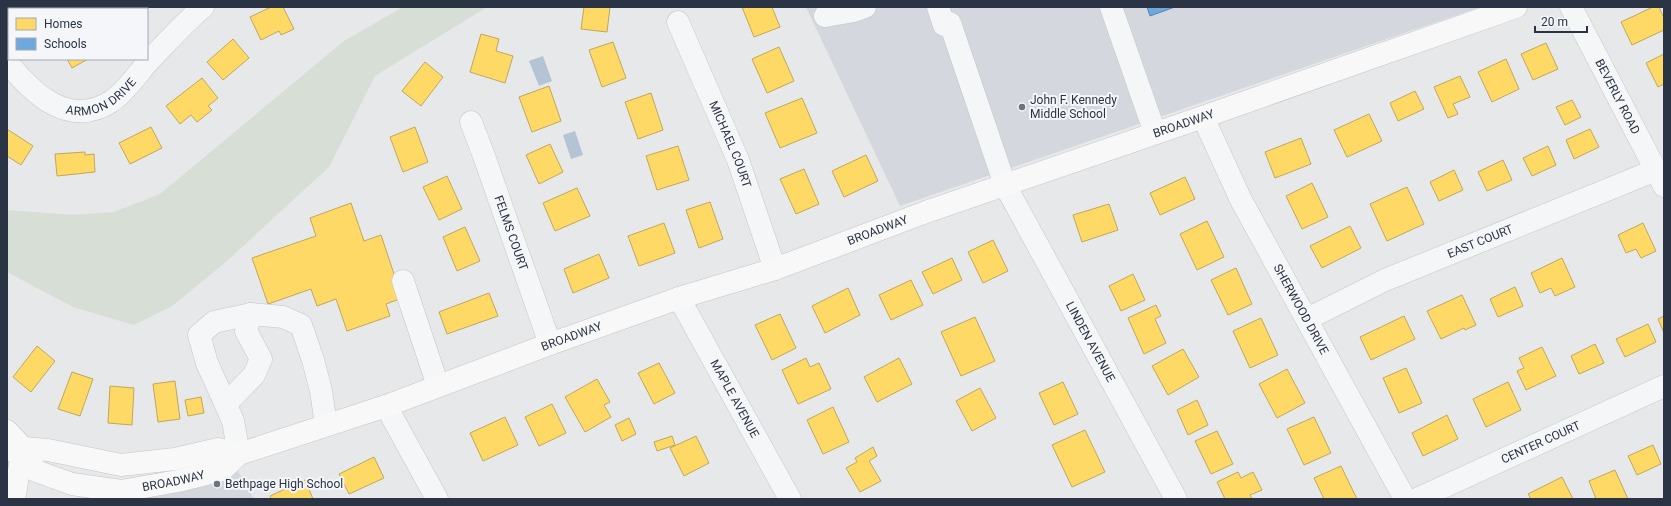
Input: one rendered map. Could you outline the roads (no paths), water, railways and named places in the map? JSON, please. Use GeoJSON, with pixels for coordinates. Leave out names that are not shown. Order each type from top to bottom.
{"type":"FeatureCollection","features":[{"type":"Feature","properties":{"kind":"main road","name":"BROADWAY"},"geometry":{"type":"LineString","coordinates":[[7,431],[15,450],[36,471],[72,484],[121,491],[178,481],[222,470],[239,454],[386,406],[550,344],[679,298],[775,269],[926,212],[1155,134],[1516,7]]}},
{"type":"Feature","properties":{"kind":"main road","name":"BROADWAY"},"geometry":{"type":"LineString","coordinates":[[15,450],[48,450],[121,466],[175,459],[218,449],[239,454]]}},
{"type":"Feature","properties":{"kind":"main road"},"geometry":{"type":"LineString","coordinates":[[14,499],[15,450]]}},
{"type":"Feature","properties":{"kind":"main road"},"geometry":{"type":"LineString","coordinates":[[94,499],[121,491]]}},
{"type":"Feature","properties":{"kind":"street","name":"ARMON DRIVE"},"geometry":{"type":"LineString","coordinates":[[7,62],[38,96],[59,108],[71,111],[88,111],[112,101],[127,88],[149,62],[203,7]]}},
{"type":"Feature","properties":{"kind":"street"},"geometry":{"type":"LineString","coordinates":[[825,16],[854,11],[865,7]]}},
{"type":"Feature","properties":{"kind":"street"},"geometry":{"type":"LineString","coordinates":[[1111,7],[1155,134]]}},
{"type":"Feature","properties":{"kind":"street","name":"BEVERLY ROAD"},"geometry":{"type":"LineString","coordinates":[[1571,7],[1660,178]]}},
{"type":"Feature","properties":{"kind":"street","name":"LINDEN AVENUE"},"geometry":{"type":"LineString","coordinates":[[944,15],[1005,185],[1176,499]]}},
{"type":"Feature","properties":{"kind":"street","name":"MICHAEL COURT"},"geometry":{"type":"LineString","coordinates":[[678,22],[738,160],[775,269]]}},
{"type":"Feature","properties":{"kind":"street","name":"SHERWOOD DRIVE"},"geometry":{"type":"LineString","coordinates":[[1203,117],[1241,200],[1405,499]]}},
{"type":"Feature","properties":{"kind":"street","name":"FELMS COURT"},"geometry":{"type":"LineString","coordinates":[[471,122],[550,344]]}},
{"type":"Feature","properties":{"kind":"street","name":"EAST COURT"},"geometry":{"type":"LineString","coordinates":[[1307,319],[1385,280],[1660,178]]}},
{"type":"Feature","properties":{"kind":"street"},"geometry":{"type":"LineString","coordinates":[[403,281],[438,386]]}},
{"type":"Feature","properties":{"kind":"street","name":"MAPLE AVENUE"},"geometry":{"type":"LineString","coordinates":[[679,298],[790,499]]}},
{"type":"Feature","properties":{"kind":"street"},"geometry":{"type":"LineString","coordinates":[[226,404],[254,375],[261,359],[246,331],[251,314]]}},
{"type":"Feature","properties":{"kind":"street"},"geometry":{"type":"LineString","coordinates":[[239,454],[233,421],[207,363],[199,335],[214,322],[251,314],[283,317],[301,325],[313,360],[321,391],[326,425]]}},
{"type":"Feature","properties":{"kind":"street","name":"CENTER COURT"},"geometry":{"type":"LineString","coordinates":[[1417,499],[1664,386]]}},
{"type":"Feature","properties":{"kind":"street"},"geometry":{"type":"LineString","coordinates":[[386,406],[437,499]]}},
{"type":"Feature","properties":{"kind":"water"},"geometry":{"type":"Polygon","coordinates":[[[543,56],[552,81],[539,86],[529,61],[543,56]]]}},
{"type":"Feature","properties":{"kind":"water"},"geometry":{"type":"Polygon","coordinates":[[[575,131],[583,155],[571,159],[563,135],[575,131]]]}},
{"type":"Feature","properties":{"kind":"place","name":"John F. Kennedy Middle School"},"geometry":{"type":"Point","coordinates":[1022,107]}},
{"type":"Feature","properties":{"kind":"place","name":"Bethpage High School"},"geometry":{"type":"Point","coordinates":[217,484]}}]}
